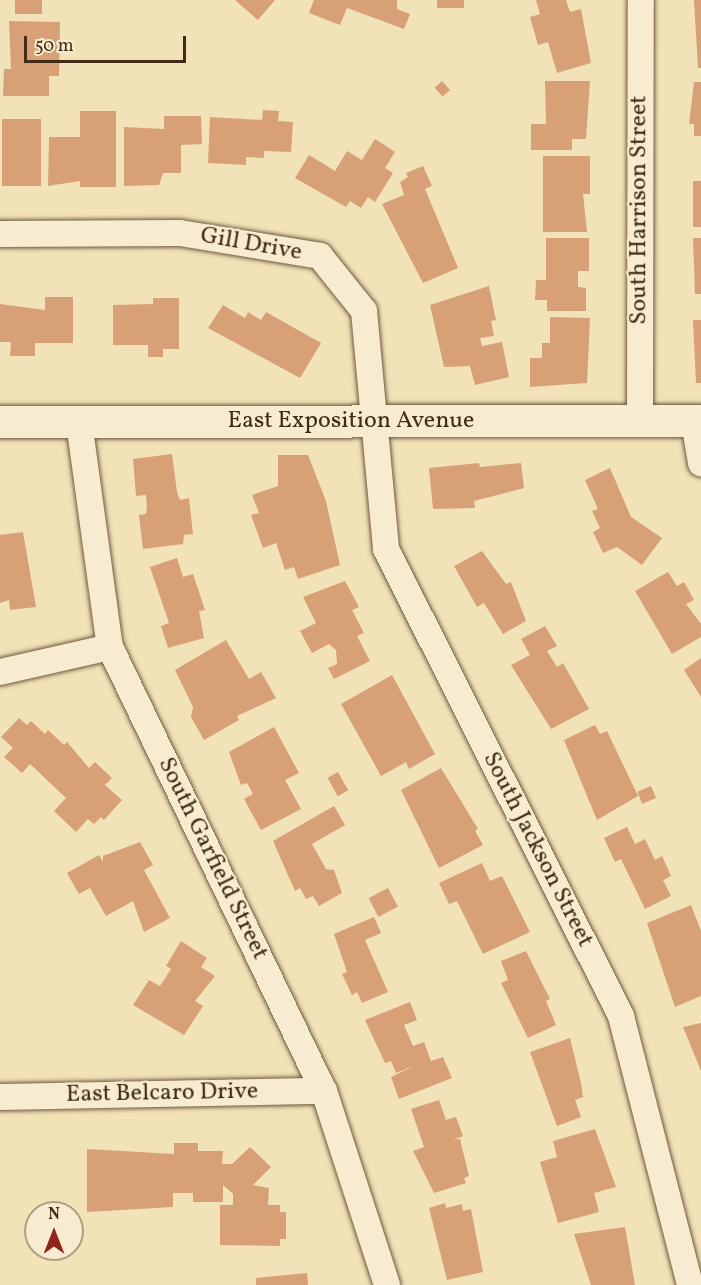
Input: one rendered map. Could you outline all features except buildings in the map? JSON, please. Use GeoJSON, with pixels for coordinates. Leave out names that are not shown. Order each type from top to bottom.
{"type":"FeatureCollection","features":[{"type":"Feature","properties":{"kind":"street","name":"South Harrison Street"},"geometry":{"type":"LineString","coordinates":[[640,421],[641,0]]}},
{"type":"Feature","properties":{"kind":"street","name":"Gill Drive"},"geometry":{"type":"LineString","coordinates":[[0,234],[180,233],[320,256],[364,311],[376,423]]}},
{"type":"Feature","properties":{"kind":"street","name":"East Exposition Avenue"},"geometry":{"type":"LineString","coordinates":[[0,422],[697,421]]}},
{"type":"Feature","properties":{"kind":"street"},"geometry":{"type":"LineString","coordinates":[[697,421],[701,463]]}},
{"type":"Feature","properties":{"kind":"street","name":"South Garfield Street"},"geometry":{"type":"LineString","coordinates":[[79,422],[110,647],[324,1091],[387,1285]]}},
{"type":"Feature","properties":{"kind":"street","name":"South Jackson Street"},"geometry":{"type":"LineString","coordinates":[[376,423],[386,549],[621,1016],[690,1285]]}},
{"type":"Feature","properties":{"kind":"street"},"geometry":{"type":"LineString","coordinates":[[0,672],[110,647]]}},
{"type":"Feature","properties":{"kind":"street","name":"East Belcaro Drive"},"geometry":{"type":"LineString","coordinates":[[0,1097],[324,1091]]}}]}
